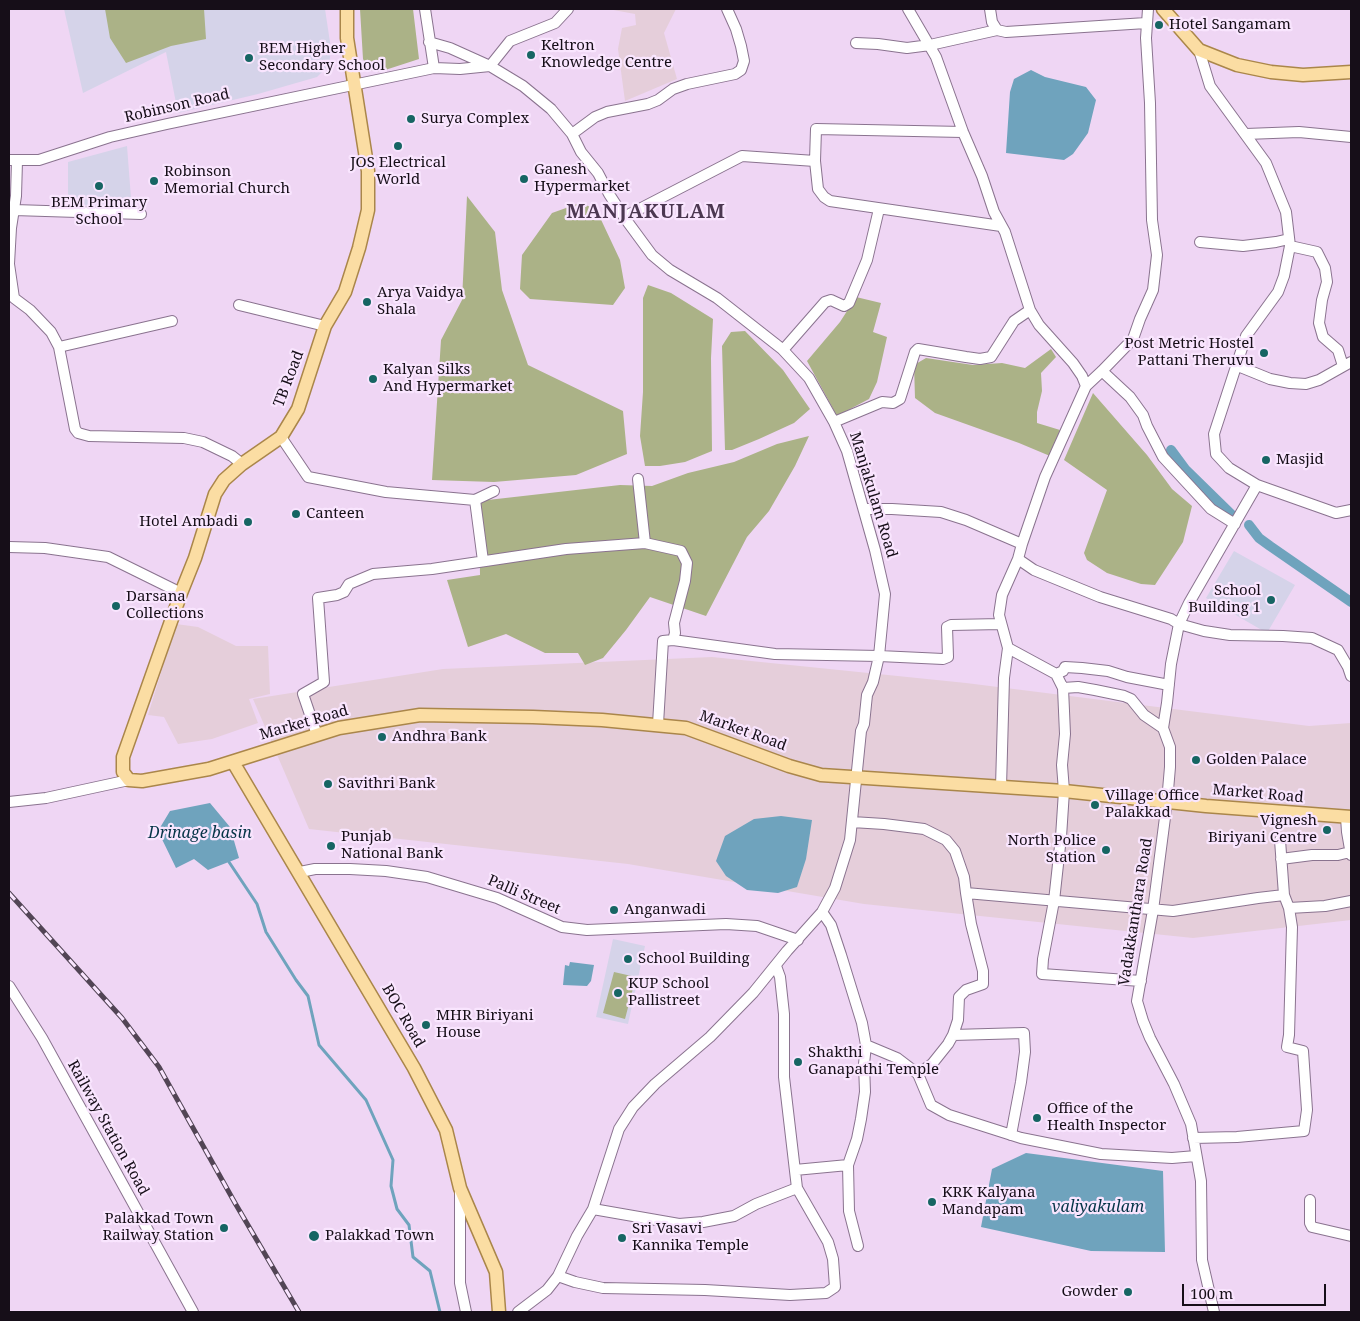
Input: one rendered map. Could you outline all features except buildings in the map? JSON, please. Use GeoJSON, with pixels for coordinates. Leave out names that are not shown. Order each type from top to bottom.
{"type":"FeatureCollection","features":[{"type":"Feature","properties":{"kind":"main road"},"geometry":{"type":"LineString","coordinates":[[338,9],[347,38]]}},
{"type":"Feature","properties":{"kind":"main road","name":"TB Road"},"geometry":{"type":"LineString","coordinates":[[129,780],[123,772],[123,757],[219,488],[224,480],[242,464],[280,437],[298,409],[325,326],[344,292],[359,248],[368,210],[368,171],[347,38],[347,9]]}},
{"type":"Feature","properties":{"kind":"main road"},"geometry":{"type":"LineString","coordinates":[[1164,9],[1199,50],[1237,65],[1271,72],[1303,75],[1351,72]]}},
{"type":"Feature","properties":{"kind":"main road","name":"Market Road"},"geometry":{"type":"LineString","coordinates":[[129,780],[142,781],[209,769],[339,728],[420,715],[533,717],[658,724],[686,728],[789,766],[821,774],[1064,791],[1167,802],[1349,817]]}},
{"type":"Feature","properties":{"kind":"main road","name":"BOC Road"},"geometry":{"type":"LineString","coordinates":[[233,762],[300,872],[414,1068],[446,1130],[460,1188]]}},
{"type":"Feature","properties":{"kind":"main road"},"geometry":{"type":"LineString","coordinates":[[460,1188],[496,1272],[499,1312]]}},
{"type":"Feature","properties":{"kind":"street"},"geometry":{"type":"LineString","coordinates":[[425,9],[434,68]]}},
{"type":"Feature","properties":{"kind":"street"},"geometry":{"type":"LineString","coordinates":[[353,84],[434,68],[460,69],[490,66],[510,41],[556,22],[568,9]]}},
{"type":"Feature","properties":{"kind":"street"},"geometry":{"type":"LineString","coordinates":[[572,134],[595,117],[607,112],[648,104],[658,100],[665,93],[687,84],[735,74],[741,70],[744,61],[741,46],[727,9]]}},
{"type":"Feature","properties":{"kind":"street"},"geometry":{"type":"LineString","coordinates":[[908,9],[936,57],[963,132],[1005,232],[1030,310],[1039,325],[1073,363],[1086,386]]}},
{"type":"Feature","properties":{"kind":"street"},"geometry":{"type":"LineString","coordinates":[[990,9],[992,22],[997,30]]}},
{"type":"Feature","properties":{"kind":"street"},"geometry":{"type":"LineString","coordinates":[[1001,787],[1004,678],[1008,648],[999,615],[1002,595],[1018,559],[1052,460],[1086,386],[1133,340],[1140,318],[1153,290],[1157,255],[1152,220],[1150,103],[1146,23],[1148,9]]}},
{"type":"Feature","properties":{"kind":"street"},"geometry":{"type":"LineString","coordinates":[[856,44],[878,44],[907,48],[930,45],[997,30],[1006,32],[1146,23]]}},
{"type":"Feature","properties":{"kind":"street","name":"Manjakulam Road"},"geometry":{"type":"LineString","coordinates":[[429,42],[450,48],[490,66],[524,86],[551,109],[572,134],[581,152],[598,173],[624,217],[652,255],[670,270],[718,298],[783,350],[809,378],[834,422],[847,451],[865,509],[885,594],[879,656],[873,682],[867,695],[864,724],[861,732],[850,840],[835,888],[822,912],[753,993],[710,1037],[655,1084],[634,1107],[619,1129],[594,1209],[558,1276],[548,1290],[518,1312]]}},
{"type":"Feature","properties":{"kind":"street"},"geometry":{"type":"LineString","coordinates":[[1199,50],[1210,86],[1266,163],[1286,212],[1289,242],[1284,276],[1278,292],[1246,336],[1238,366],[1214,434],[1216,454],[1229,468],[1257,485],[1336,513],[1351,510]]}},
{"type":"Feature","properties":{"kind":"street","name":"Robinson Road"},"geometry":{"type":"LineString","coordinates":[[13,160],[38,160],[110,137],[353,84]]}},
{"type":"Feature","properties":{"kind":"street"},"geometry":{"type":"LineString","coordinates":[[963,132],[816,129],[815,161],[818,189],[830,201],[847,205],[1001,226]]}},
{"type":"Feature","properties":{"kind":"street"},"geometry":{"type":"LineString","coordinates":[[1246,134],[1299,132],[1351,137]]}},
{"type":"Feature","properties":{"kind":"street"},"geometry":{"type":"LineString","coordinates":[[624,217],[742,156],[815,161]]}},
{"type":"Feature","properties":{"kind":"street"},"geometry":{"type":"LineString","coordinates":[[13,160],[16,196],[11,228],[9,264],[11,300],[30,310],[50,332],[59,347],[75,429],[78,433],[89,436],[184,438],[220,449],[242,464]]}},
{"type":"Feature","properties":{"kind":"street"},"geometry":{"type":"LineString","coordinates":[[783,350],[825,302],[830,300],[844,306],[849,303],[867,260],[879,209]]}},
{"type":"Feature","properties":{"kind":"street"},"geometry":{"type":"LineString","coordinates":[[14,210],[141,214]]}},
{"type":"Feature","properties":{"kind":"street"},"geometry":{"type":"LineString","coordinates":[[1200,242],[1243,246],[1289,242],[1317,252],[1324,268],[1327,282],[1319,323],[1323,337],[1338,350],[1347,364],[1318,380],[1306,384],[1290,384],[1270,380],[1238,366]]}},
{"type":"Feature","properties":{"kind":"street"},"geometry":{"type":"LineString","coordinates":[[239,305],[325,326]]}},
{"type":"Feature","properties":{"kind":"street"},"geometry":{"type":"LineString","coordinates":[[834,422],[882,402],[893,403],[900,399],[915,352],[918,349],[973,358],[991,357],[1014,321],[1030,310]]}},
{"type":"Feature","properties":{"kind":"street"},"geometry":{"type":"LineString","coordinates":[[59,347],[172,321]]}},
{"type":"Feature","properties":{"kind":"street"},"geometry":{"type":"LineString","coordinates":[[1102,372],[1130,397],[1139,409],[1163,457],[1168,463],[1211,509],[1235,524]]}},
{"type":"Feature","properties":{"kind":"street"},"geometry":{"type":"LineString","coordinates":[[280,437],[308,477],[386,492],[475,500],[494,491]]}},
{"type":"Feature","properties":{"kind":"street"},"geometry":{"type":"LineString","coordinates":[[638,479],[645,543]]}},
{"type":"Feature","properties":{"kind":"street"},"geometry":{"type":"LineString","coordinates":[[1063,688],[1095,690],[1124,696],[1131,699],[1144,715],[1163,728],[1179,624],[1189,603],[1257,485]]}},
{"type":"Feature","properties":{"kind":"street"},"geometry":{"type":"LineString","coordinates":[[475,500],[483,561]]}},
{"type":"Feature","properties":{"kind":"street"},"geometry":{"type":"LineString","coordinates":[[865,509],[942,512],[1022,544]]}},
{"type":"Feature","properties":{"kind":"street"},"geometry":{"type":"LineString","coordinates":[[317,735],[303,694],[324,682],[318,598],[338,595],[344,592],[349,584],[373,574],[432,569],[566,549],[645,543],[681,550],[687,563],[685,581],[674,624],[675,633],[673,640]]}},
{"type":"Feature","properties":{"kind":"street"},"geometry":{"type":"LineString","coordinates":[[9,547],[45,548],[108,557],[181,594]]}},
{"type":"Feature","properties":{"kind":"street"},"geometry":{"type":"LineString","coordinates":[[1018,559],[1034,570],[1100,597],[1204,631],[1230,636],[1312,638],[1338,650],[1351,676]]}},
{"type":"Feature","properties":{"kind":"street"},"geometry":{"type":"LineString","coordinates":[[658,724],[663,641],[673,640],[775,654],[879,656],[943,660],[948,657],[948,627],[1001,624]]}},
{"type":"Feature","properties":{"kind":"street"},"geometry":{"type":"LineString","coordinates":[[1008,648],[1056,674],[1063,688],[1065,734],[1062,765],[1064,791],[1061,838],[1054,901],[1042,959],[1042,974],[1141,981]]}},
{"type":"Feature","properties":{"kind":"street"},"geometry":{"type":"LineString","coordinates":[[1056,674],[1063,671],[1065,667],[1082,668],[1108,671],[1127,677],[1169,685]]}},
{"type":"Feature","properties":{"kind":"street","name":"Vadakkanthara Road"},"geometry":{"type":"LineString","coordinates":[[1163,728],[1170,747],[1167,802],[1153,910],[1137,1001],[1143,1021],[1191,1124],[1201,1181],[1202,1260],[1214,1312]]}},
{"type":"Feature","properties":{"kind":"street"},"geometry":{"type":"LineString","coordinates":[[9,802],[46,798],[129,780]]}},
{"type":"Feature","properties":{"kind":"street"},"geometry":{"type":"LineString","coordinates":[[1280,858],[1351,853],[1349,817]]}},
{"type":"Feature","properties":{"kind":"street"},"geometry":{"type":"LineString","coordinates":[[852,822],[924,829],[946,840],[955,851],[964,877],[971,924],[983,971],[983,984],[966,990],[959,997],[958,1020],[954,1034],[932,1064],[918,1074]]}},
{"type":"Feature","properties":{"kind":"street"},"geometry":{"type":"LineString","coordinates":[[1193,1138],[1237,1137],[1304,1131],[1307,1110],[1303,1051],[1287,1047],[1290,1026],[1292,928],[1289,908],[1284,895],[1280,840]]}},
{"type":"Feature","properties":{"kind":"street","name":"Palli Street"},"geometry":{"type":"LineString","coordinates":[[300,872],[314,869],[350,868],[386,870],[427,877],[497,898],[562,927],[587,930],[726,924],[757,926],[798,940]]}},
{"type":"Feature","properties":{"kind":"street"},"geometry":{"type":"LineString","coordinates":[[966,893],[1173,911],[1284,895]]}},
{"type":"Feature","properties":{"kind":"street"},"geometry":{"type":"LineString","coordinates":[[1289,908],[1325,906],[1351,901]]}},
{"type":"Feature","properties":{"kind":"street"},"geometry":{"type":"LineString","coordinates":[[822,912],[831,925],[859,1015],[866,1045],[864,1064],[865,1092],[861,1120],[848,1165],[849,1211],[858,1246]]}},
{"type":"Feature","properties":{"kind":"street"},"geometry":{"type":"LineString","coordinates":[[558,1276],[603,1288],[706,1290],[790,1295],[826,1293],[832,1291],[835,1287],[833,1259],[828,1242],[797,1188],[784,1077],[784,1014],[780,977],[776,966]]}},
{"type":"Feature","properties":{"kind":"street","name":"Railway Station Road"},"geometry":{"type":"LineString","coordinates":[[9,986],[42,1038],[193,1312]]}},
{"type":"Feature","properties":{"kind":"street"},"geometry":{"type":"LineString","coordinates":[[954,1034],[1024,1033],[1025,1052],[1011,1135]]}},
{"type":"Feature","properties":{"kind":"street"},"geometry":{"type":"LineString","coordinates":[[866,1045],[897,1058],[918,1074],[931,1104],[949,1115],[1011,1135],[1101,1154],[1172,1158],[1196,1156]]}},
{"type":"Feature","properties":{"kind":"street"},"geometry":{"type":"LineString","coordinates":[[795,1170],[848,1165]]}},
{"type":"Feature","properties":{"kind":"street","name":"BOC Road"},"geometry":{"type":"LineString","coordinates":[[460,1188],[460,1283],[466,1312]]}},
{"type":"Feature","properties":{"kind":"street"},"geometry":{"type":"LineString","coordinates":[[594,1209],[679,1224],[734,1216],[756,1204],[797,1188]]}},
{"type":"Feature","properties":{"kind":"street"},"geometry":{"type":"LineString","coordinates":[[1310,1200],[1310,1223],[1312,1227],[1351,1236]]}},
{"type":"Feature","properties":{"kind":"shaded area","name":"BEM Higher Secondary School"},"geometry":{"type":"Polygon","coordinates":[[[64,9],[325,9],[331,49],[329,65],[317,77],[258,94],[178,113],[166,52],[83,93],[64,9]]]}},
{"type":"Feature","properties":{"kind":"shaded area"},"geometry":{"type":"Polygon","coordinates":[[[608,9],[676,9],[664,33],[677,79],[625,101],[618,49],[622,28],[636,25],[635,14],[608,9]]]}},
{"type":"Feature","properties":{"kind":"shaded area","name":"BEM Primary School"},"geometry":{"type":"Polygon","coordinates":[[[127,146],[132,211],[68,211],[68,162],[127,146]]]}},
{"type":"Feature","properties":{"kind":"shaded area"},"geometry":{"type":"Polygon","coordinates":[[[1234,551],[1295,585],[1267,633],[1206,598],[1234,551]]]}},
{"type":"Feature","properties":{"kind":"shaded area"},"geometry":{"type":"Polygon","coordinates":[[[176,624],[198,627],[236,646],[268,646],[270,694],[249,699],[258,723],[212,739],[178,744],[164,717],[148,715],[176,624]]]}},
{"type":"Feature","properties":{"kind":"shaded area"},"geometry":{"type":"Polygon","coordinates":[[[712,657],[966,683],[1309,726],[1351,723],[1351,920],[1193,938],[864,904],[628,864],[309,829],[253,699],[443,669],[712,657]]]}},
{"type":"Feature","properties":{"kind":"shaded area","name":"KUP School Pallistreet"},"geometry":{"type":"Polygon","coordinates":[[[613,939],[645,946],[628,1024],[596,1017],[613,939]]]}},
{"type":"Feature","properties":{"kind":"green space"},"geometry":{"type":"Polygon","coordinates":[[[105,9],[204,9],[206,39],[171,46],[126,63],[110,38],[105,9]]]}},
{"type":"Feature","properties":{"kind":"green space"},"geometry":{"type":"Polygon","coordinates":[[[360,9],[413,9],[419,59],[379,72],[369,70],[363,59],[360,9]]]}},
{"type":"Feature","properties":{"kind":"green space"},"geometry":{"type":"Polygon","coordinates":[[[467,196],[495,232],[502,290],[528,365],[623,411],[627,454],[576,475],[494,482],[432,480],[441,340],[462,300],[467,196]]]}},
{"type":"Feature","properties":{"kind":"green space"},"geometry":{"type":"Polygon","coordinates":[[[580,203],[596,209],[620,260],[625,288],[613,305],[530,299],[520,289],[522,255],[552,213],[580,203]]]}},
{"type":"Feature","properties":{"kind":"green space"},"geometry":{"type":"Polygon","coordinates":[[[648,285],[671,293],[713,319],[711,358],[712,451],[685,462],[660,466],[645,466],[640,436],[643,392],[643,298],[648,285]]]}},
{"type":"Feature","properties":{"kind":"green space"},"geometry":{"type":"Polygon","coordinates":[[[856,297],[881,303],[873,332],[887,337],[877,382],[869,399],[837,416],[807,361],[840,322],[856,297]]]}},
{"type":"Feature","properties":{"kind":"green space"},"geometry":{"type":"Polygon","coordinates":[[[745,331],[783,370],[810,409],[794,423],[732,450],[725,450],[722,346],[731,332],[745,331]]]}},
{"type":"Feature","properties":{"kind":"green space"},"geometry":{"type":"Polygon","coordinates":[[[1051,349],[1056,357],[1041,373],[1042,391],[1037,412],[1037,423],[1060,430],[1050,456],[935,413],[915,398],[914,365],[926,358],[973,365],[1002,363],[1025,368],[1051,349]]]}},
{"type":"Feature","properties":{"kind":"green space"},"geometry":{"type":"Polygon","coordinates":[[[1093,393],[1147,455],[1172,489],[1192,506],[1183,542],[1155,585],[1141,584],[1107,573],[1087,560],[1084,553],[1107,490],[1064,460],[1093,393]]]}},
{"type":"Feature","properties":{"kind":"green space"},"geometry":{"type":"Polygon","coordinates":[[[809,436],[795,466],[769,511],[747,537],[706,616],[650,597],[603,658],[585,665],[578,653],[545,653],[506,634],[468,647],[447,580],[480,575],[479,501],[620,485],[652,486],[688,473],[734,462],[777,444],[809,436]]]}},
{"type":"Feature","properties":{"kind":"green space"},"geometry":{"type":"Polygon","coordinates":[[[614,972],[636,977],[625,1019],[603,1013],[614,972]]]}},
{"type":"Feature","properties":{"kind":"water"},"geometry":{"type":"Polygon","coordinates":[[[1031,70],[1045,77],[1086,87],[1096,100],[1088,133],[1073,154],[1064,160],[1006,153],[1010,92],[1014,79],[1031,70]]]}},
{"type":"Feature","properties":{"kind":"water","name":"Drinage basin"},"geometry":{"type":"Polygon","coordinates":[[[210,803],[230,827],[239,858],[208,870],[194,859],[176,868],[158,831],[170,811],[210,803]]]}},
{"type":"Feature","properties":{"kind":"water"},"geometry":{"type":"Polygon","coordinates":[[[781,816],[812,820],[806,859],[797,887],[778,893],[747,890],[726,876],[716,861],[725,836],[754,819],[781,816]]]}},
{"type":"Feature","properties":{"kind":"water"},"geometry":{"type":"Polygon","coordinates":[[[570,962],[594,965],[591,981],[587,986],[563,985],[565,965],[569,966],[570,962]]]}},
{"type":"Feature","properties":{"kind":"water","name":"valiyakulam"},"geometry":{"type":"Polygon","coordinates":[[[1026,1153],[1163,1171],[1165,1252],[1091,1251],[981,1227],[992,1169],[1026,1153]]]}},
{"type":"Feature","properties":{"kind":"waterway"},"geometry":{"type":"LineString","coordinates":[[1171,450],[1185,469],[1231,514]]}},
{"type":"Feature","properties":{"kind":"waterway"},"geometry":{"type":"LineString","coordinates":[[1249,525],[1259,538],[1351,602]]}},
{"type":"Feature","properties":{"kind":"waterway"},"geometry":{"type":"LineString","coordinates":[[229,862],[257,904],[266,932],[308,996],[319,1045],[366,1100],[393,1160],[391,1186],[397,1209],[409,1225],[413,1257],[430,1271],[440,1312]]}},
{"type":"Feature","properties":{"kind":"railway"},"geometry":{"type":"LineString","coordinates":[[9,893],[122,1018],[159,1067],[299,1312]]}},
{"type":"Feature","properties":{"kind":"place","name":"Hotel Sangamam"},"geometry":{"type":"Point","coordinates":[1159,25]}},
{"type":"Feature","properties":{"kind":"place","name":"Keltron Knowledge Centre"},"geometry":{"type":"Point","coordinates":[531,55]}},
{"type":"Feature","properties":{"kind":"place","name":"BEM Higher Secondary School"},"geometry":{"type":"Point","coordinates":[249,58]}},
{"type":"Feature","properties":{"kind":"place","name":"Surya Complex"},"geometry":{"type":"Point","coordinates":[411,119]}},
{"type":"Feature","properties":{"kind":"place","name":"JOS Electrical World"},"geometry":{"type":"Point","coordinates":[398,146]}},
{"type":"Feature","properties":{"kind":"place","name":"Ganesh Hypermarket"},"geometry":{"type":"Point","coordinates":[524,179]}},
{"type":"Feature","properties":{"kind":"place","name":"Robinson Memorial Church"},"geometry":{"type":"Point","coordinates":[154,181]}},
{"type":"Feature","properties":{"kind":"place","name":"BEM Primary School"},"geometry":{"type":"Point","coordinates":[99,186]}},
{"type":"Feature","properties":{"kind":"place","name":"Arya Vaidya Shala"},"geometry":{"type":"Point","coordinates":[367,302]}},
{"type":"Feature","properties":{"kind":"place","name":"Post Metric Hostel Pattani Theruvu"},"geometry":{"type":"Point","coordinates":[1264,353]}},
{"type":"Feature","properties":{"kind":"place","name":"Kalyan Silks And Hypermarket"},"geometry":{"type":"Point","coordinates":[373,379]}},
{"type":"Feature","properties":{"kind":"place","name":"Masjid"},"geometry":{"type":"Point","coordinates":[1266,460]}},
{"type":"Feature","properties":{"kind":"place","name":"Canteen"},"geometry":{"type":"Point","coordinates":[296,514]}},
{"type":"Feature","properties":{"kind":"place","name":"Hotel Ambadi"},"geometry":{"type":"Point","coordinates":[248,522]}},
{"type":"Feature","properties":{"kind":"place","name":"School Building 1"},"geometry":{"type":"Point","coordinates":[1271,600]}},
{"type":"Feature","properties":{"kind":"place","name":"Darsana Collections"},"geometry":{"type":"Point","coordinates":[116,606]}},
{"type":"Feature","properties":{"kind":"place","name":"Andhra Bank"},"geometry":{"type":"Point","coordinates":[382,737]}},
{"type":"Feature","properties":{"kind":"place","name":"Golden Palace"},"geometry":{"type":"Point","coordinates":[1196,760]}},
{"type":"Feature","properties":{"kind":"place","name":"Savithri Bank"},"geometry":{"type":"Point","coordinates":[328,784]}},
{"type":"Feature","properties":{"kind":"place","name":"Village Office Palakkad"},"geometry":{"type":"Point","coordinates":[1095,805]}},
{"type":"Feature","properties":{"kind":"place","name":"Vignesh Biriyani Centre"},"geometry":{"type":"Point","coordinates":[1327,830]}},
{"type":"Feature","properties":{"kind":"place","name":"Punjab National Bank"},"geometry":{"type":"Point","coordinates":[331,846]}},
{"type":"Feature","properties":{"kind":"place","name":"North Police Station"},"geometry":{"type":"Point","coordinates":[1106,850]}},
{"type":"Feature","properties":{"kind":"place","name":"Anganwadi"},"geometry":{"type":"Point","coordinates":[614,910]}},
{"type":"Feature","properties":{"kind":"place","name":"School Building"},"geometry":{"type":"Point","coordinates":[628,959]}},
{"type":"Feature","properties":{"kind":"place","name":"KUP School Pallistreet"},"geometry":{"type":"Point","coordinates":[618,993]}},
{"type":"Feature","properties":{"kind":"place","name":"MHR Biriyani House"},"geometry":{"type":"Point","coordinates":[426,1025]}},
{"type":"Feature","properties":{"kind":"place","name":"Shakthi Ganapathi Temple"},"geometry":{"type":"Point","coordinates":[798,1062]}},
{"type":"Feature","properties":{"kind":"place","name":"Office of the Health Inspector"},"geometry":{"type":"Point","coordinates":[1037,1118]}},
{"type":"Feature","properties":{"kind":"place","name":"KRK Kalyana Mandapam"},"geometry":{"type":"Point","coordinates":[932,1202]}},
{"type":"Feature","properties":{"kind":"place","name":"Palakkad Town Railway Station"},"geometry":{"type":"Point","coordinates":[224,1228]}},
{"type":"Feature","properties":{"kind":"place","name":"Palakkad Town"},"geometry":{"type":"Point","coordinates":[314,1236]}},
{"type":"Feature","properties":{"kind":"place","name":"Sri Vasavi Kannika Temple"},"geometry":{"type":"Point","coordinates":[622,1238]}},
{"type":"Feature","properties":{"kind":"place","name":"Gowder"},"geometry":{"type":"Point","coordinates":[1128,1292]}},
{"type":"Feature","properties":{"kind":"district","name":"MANJAKULAM"},"geometry":{"type":"Point","coordinates":[646,212]}}]}
